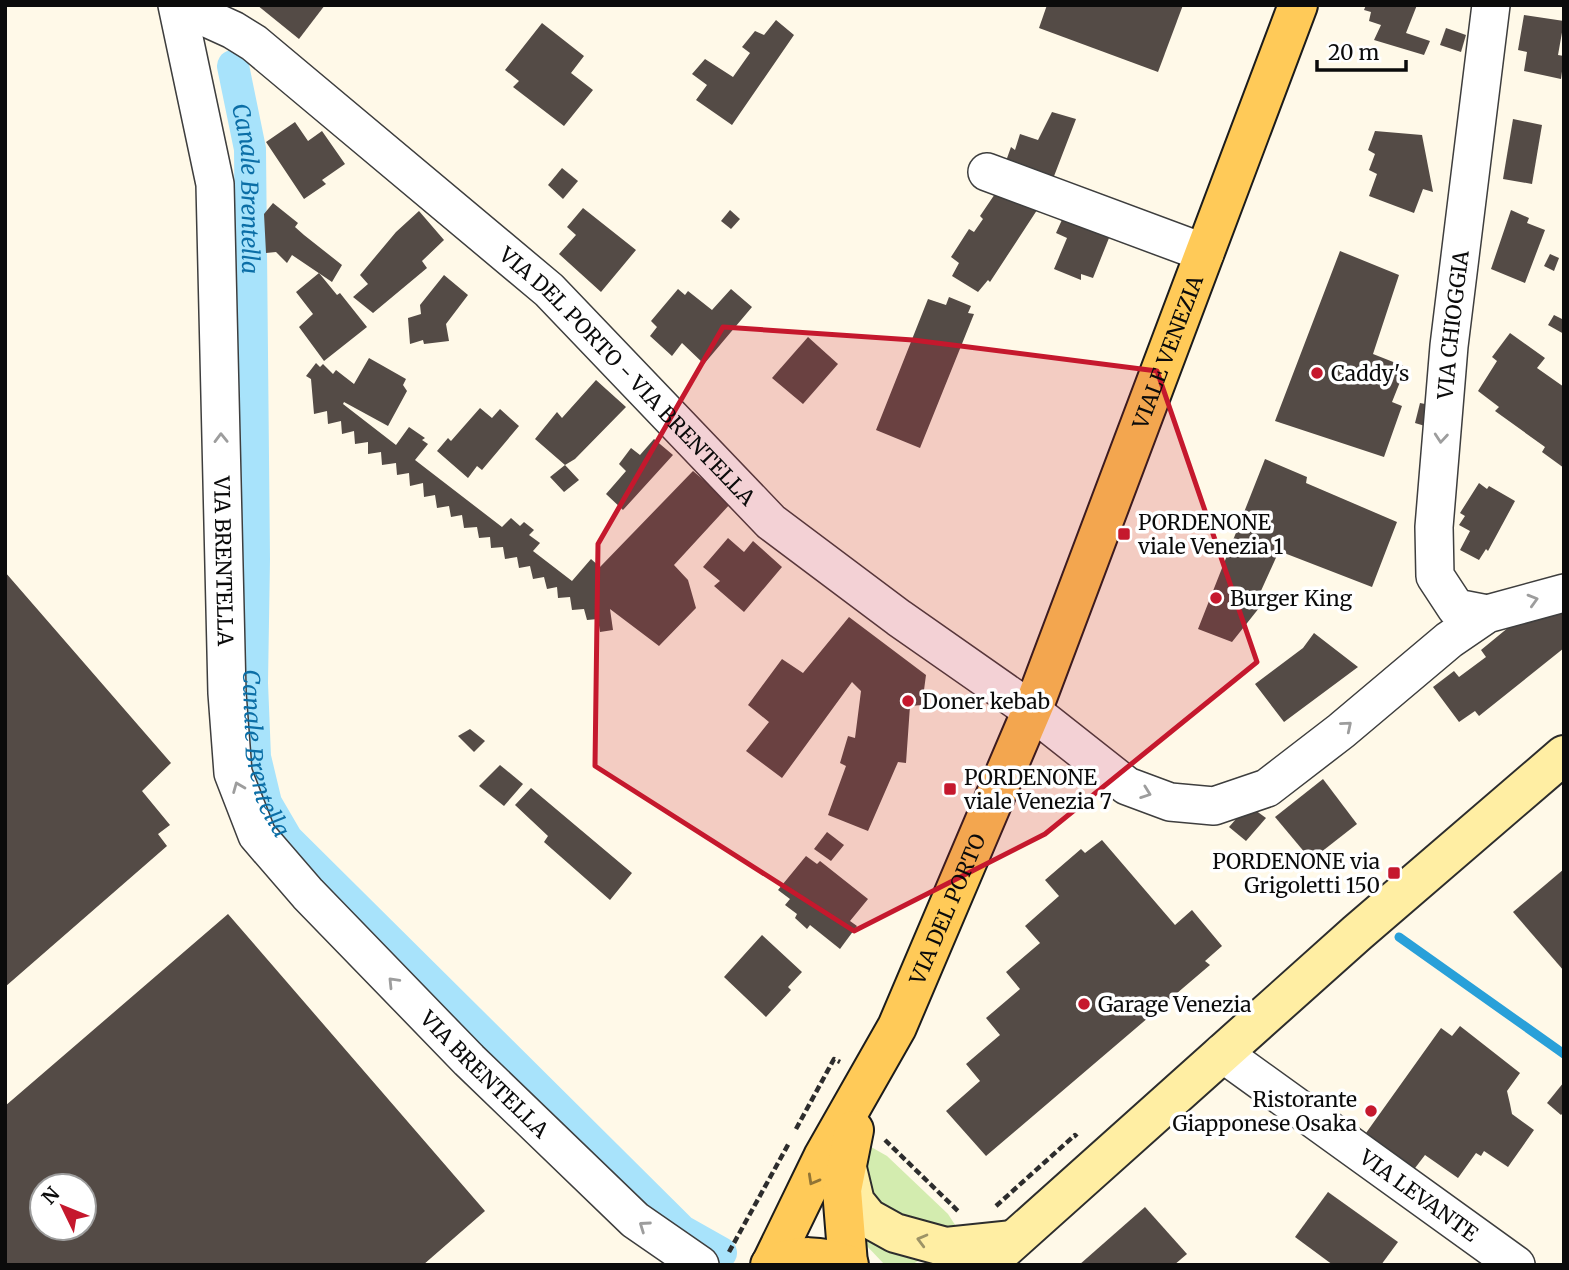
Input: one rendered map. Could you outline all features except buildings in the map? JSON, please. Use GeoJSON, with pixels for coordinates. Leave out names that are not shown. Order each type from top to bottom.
{"type":"FeatureCollection","features":[{"type":"Feature","properties":{"kind":"main road","name":"VIALE VENEZIA"},"geometry":{"type":"LineString","coordinates":[[1035,704],[1298,5]]}},
{"type":"Feature","properties":{"kind":"main road","name":"VIA DEL PORTO"},"geometry":{"type":"LineString","coordinates":[[770,1264],[823,1157],[897,1027],[1035,704]]}},
{"type":"Feature","properties":{"kind":"main road"},"geometry":{"type":"LineString","coordinates":[[954,1265],[1000,1256],[1100,1162],[1357,933],[1564,755]]}},
{"type":"Feature","properties":{"kind":"main road","name":"VIA DEL PORTO"},"geometry":{"type":"LineString","coordinates":[[849,1265],[842,1205],[845,1160],[869,1077]]}},
{"type":"Feature","properties":{"kind":"main road"},"geometry":{"type":"LineString","coordinates":[[845,1160],[855,1202],[868,1218],[895,1233],[946,1247],[1000,1256]]}},
{"type":"Feature","properties":{"kind":"main road"},"geometry":{"type":"LineString","coordinates":[[770,1264],[797,1256],[823,1257],[849,1265]]}},
{"type":"Feature","properties":{"kind":"street","name":"VIA DEL PORTO - VIA BRENTELLA"},"geometry":{"type":"LineString","coordinates":[[177,5],[233,30],[277,61],[549,290],[772,522],[899,618],[1035,704]]}},
{"type":"Feature","properties":{"kind":"street","name":"VIA BRENTELLA"},"geometry":{"type":"LineString","coordinates":[[177,5],[215,184],[230,733],[233,773],[257,835],[308,894],[469,1060],[635,1220],[700,1265]]}},
{"type":"Feature","properties":{"kind":"street","name":"VIA CHIOGGIA"},"geometry":{"type":"LineString","coordinates":[[1487,614],[1456,608],[1435,576],[1434,527],[1449,346],[1491,5]]}},
{"type":"Feature","properties":{"kind":"street"},"geometry":{"type":"LineString","coordinates":[[987,172],[1205,253]]}},
{"type":"Feature","properties":{"kind":"street"},"geometry":{"type":"LineString","coordinates":[[1035,704],[1127,786],[1170,802],[1214,806],[1267,788],[1341,732],[1449,640],[1487,614],[1564,593]]}},
{"type":"Feature","properties":{"kind":"street","name":"VIA LEVANTE"},"geometry":{"type":"LineString","coordinates":[[1222,1054],[1516,1265]]}},
{"type":"Feature","properties":{"kind":"path"},"geometry":{"type":"LineString","coordinates":[[722,1265],[834,1059],[869,1077]]}},
{"type":"Feature","properties":{"kind":"path"},"geometry":{"type":"LineString","coordinates":[[881,1135],[964,1217]]}},
{"type":"Feature","properties":{"kind":"path"},"geometry":{"type":"LineString","coordinates":[[993,1208],[1074,1135],[1100,1162]]}},
{"type":"Feature","properties":{"kind":"highlighted area"},"geometry":{"type":"Polygon","coordinates":[[[723,327],[913,340],[1157,371],[1257,662],[1045,834],[854,931],[595,766],[598,544],[723,327]]]}},
{"type":"Feature","properties":{"kind":"green space"},"geometry":{"type":"Polygon","coordinates":[[[864,1143],[887,1156],[948,1214],[959,1231],[935,1233],[882,1208],[868,1187],[864,1143]]]}},
{"type":"Feature","properties":{"kind":"green space"},"geometry":{"type":"Polygon","coordinates":[[[859,1227],[873,1239],[920,1260],[911,1265],[884,1264],[866,1245],[859,1227]]]}},
{"type":"Feature","properties":{"kind":"waterway","name":"Canale Brentella"},"geometry":{"type":"LineString","coordinates":[[233,66],[250,149],[254,559],[252,683],[255,757],[266,803],[287,839],[682,1231],[721,1253]]}},
{"type":"Feature","properties":{"kind":"waterway"},"geometry":{"type":"LineString","coordinates":[[1399,937],[1564,1054]]}},
{"type":"Feature","properties":{"kind":"place","name":"Caddy's"},"geometry":{"type":"Point","coordinates":[1317,373]}},
{"type":"Feature","properties":{"kind":"place","name":"PORDENONE viale Venezia 1"},"geometry":{"type":"Point","coordinates":[1124,534]}},
{"type":"Feature","properties":{"kind":"place","name":"Burger King"},"geometry":{"type":"Point","coordinates":[1216,598]}},
{"type":"Feature","properties":{"kind":"place","name":"Doner kebab"},"geometry":{"type":"Point","coordinates":[908,701]}},
{"type":"Feature","properties":{"kind":"place","name":"PORDENONE viale Venezia 7"},"geometry":{"type":"Point","coordinates":[950,789]}},
{"type":"Feature","properties":{"kind":"place","name":"PORDENONE via Grigoletti 150"},"geometry":{"type":"Point","coordinates":[1394,873]}},
{"type":"Feature","properties":{"kind":"place","name":"Garage Venezia"},"geometry":{"type":"Point","coordinates":[1084,1004]}},
{"type":"Feature","properties":{"kind":"place","name":"Ristorante Giapponese Osaka"},"geometry":{"type":"Point","coordinates":[1371,1111]}}]}
